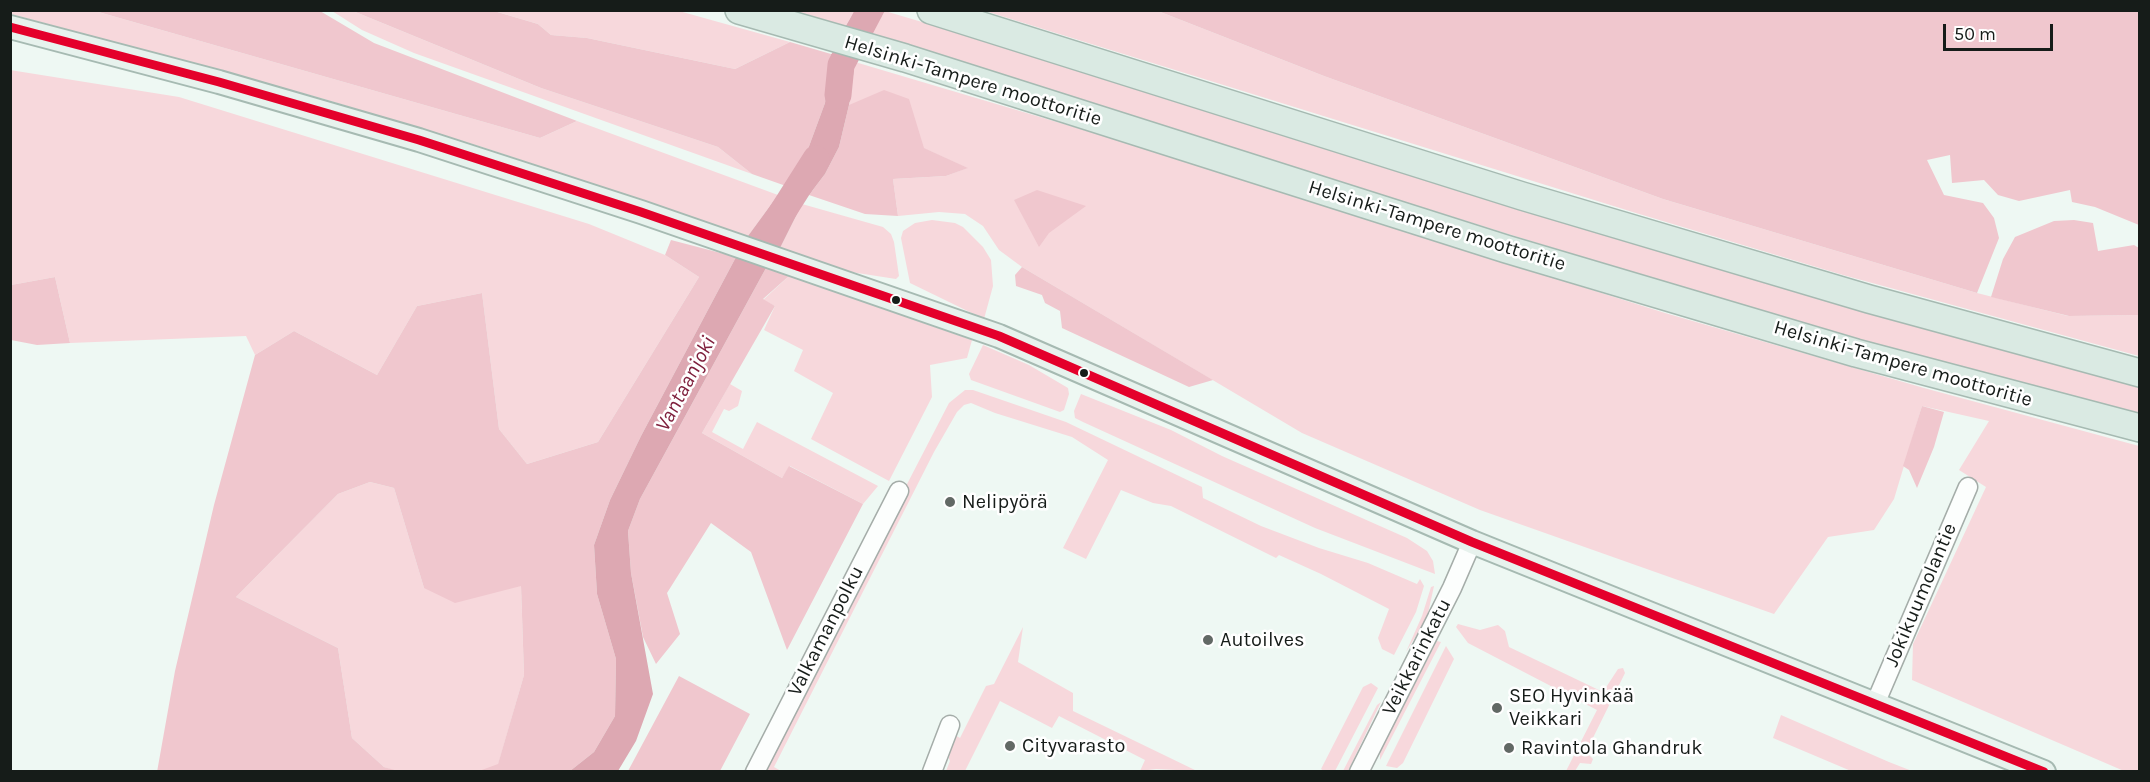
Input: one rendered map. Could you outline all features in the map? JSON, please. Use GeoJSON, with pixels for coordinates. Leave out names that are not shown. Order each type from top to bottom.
{"type":"FeatureCollection","features":[{"type":"Feature","properties":{"kind":"highway","name":"Helsinki-Tampere moottoritie"},"geometry":{"type":"LineString","coordinates":[[739,10],[905,58],[1517,252],[1856,353],[2139,428]]}},
{"type":"Feature","properties":{"kind":"highway"},"geometry":{"type":"LineString","coordinates":[[937,12],[1522,196],[1869,299],[2139,373]]}},
{"type":"Feature","properties":{"kind":"main road"},"geometry":{"type":"LineString","coordinates":[[10,27],[219,81],[370,125],[726,241],[999,336],[1472,542],[2044,771]]}},
{"type":"Feature","properties":{"kind":"street","name":"Jokikuumolantie"},"geometry":{"type":"LineString","coordinates":[[1875,704],[1968,487]]}},
{"type":"Feature","properties":{"kind":"street","name":"Valkamanpolku"},"geometry":{"type":"LineString","coordinates":[[755,771],[898,491]]}},
{"type":"Feature","properties":{"kind":"street","name":"Veikkarinkatu"},"geometry":{"type":"LineString","coordinates":[[1359,771],[1452,588],[1472,542]]}},
{"type":"Feature","properties":{"kind":"street"},"geometry":{"type":"LineString","coordinates":[[932,771],[950,725]]}},
{"type":"Feature","properties":{"kind":"shaded area"},"geometry":{"type":"Polygon","coordinates":[[[11,10],[95,11],[540,138],[577,121],[778,195],[748,236],[482,147],[324,99],[11,14],[11,10]]]}},
{"type":"Feature","properties":{"kind":"shaded area"},"geometry":{"type":"Polygon","coordinates":[[[95,11],[320,11],[374,43],[577,121],[540,138],[95,11]]]}},
{"type":"Feature","properties":{"kind":"shaded area"},"geometry":{"type":"Polygon","coordinates":[[[332,11],[353,11],[541,88],[718,147],[752,174],[414,53],[362,30],[332,11]]]}},
{"type":"Feature","properties":{"kind":"shaded area"},"geometry":{"type":"Polygon","coordinates":[[[353,11],[494,11],[538,24],[551,35],[587,38],[735,69],[790,42],[831,54],[825,103],[808,149],[786,186],[752,174],[718,147],[541,88],[353,11]]]}},
{"type":"Feature","properties":{"kind":"shaded area"},"geometry":{"type":"Polygon","coordinates":[[[494,11],[679,11],[790,42],[735,69],[587,38],[551,35],[538,24],[494,11]]]}},
{"type":"Feature","properties":{"kind":"shaded area"},"geometry":{"type":"Polygon","coordinates":[[[782,11],[855,11],[844,29],[782,11]]]}},
{"type":"Feature","properties":{"kind":"shaded area"},"geometry":{"type":"Polygon","coordinates":[[[885,11],[2139,384],[2139,418],[1773,316],[869,36],[885,11]]]}},
{"type":"Feature","properties":{"kind":"shaded area"},"geometry":{"type":"Polygon","coordinates":[[[985,11],[1158,11],[1324,76],[1663,199],[1977,293],[2068,316],[2139,315],[2139,356],[1843,275],[985,11]]]}},
{"type":"Feature","properties":{"kind":"shaded area"},"geometry":{"type":"Polygon","coordinates":[[[1158,11],[2139,11],[2139,225],[2095,207],[2072,202],[2070,190],[2019,201],[1998,195],[1984,180],[1952,183],[1950,155],[1927,160],[1944,195],[1983,203],[1994,218],[1999,238],[1977,293],[1663,199],[1324,76],[1158,11]]]}},
{"type":"Feature","properties":{"kind":"shaded area"},"geometry":{"type":"Polygon","coordinates":[[[855,62],[1094,133],[1665,313],[1924,388],[2139,446],[2139,771],[2124,771],[1912,680],[1913,644],[1986,487],[1959,470],[1989,421],[1922,406],[1894,499],[1874,530],[1828,537],[1774,614],[1480,510],[1302,433],[1022,267],[999,250],[983,226],[965,214],[939,212],[898,216],[893,179],[946,176],[967,168],[923,148],[849,105],[855,62]]]}},
{"type":"Feature","properties":{"kind":"shaded area"},"geometry":{"type":"Polygon","coordinates":[[[10,70],[179,97],[589,224],[665,255],[699,277],[598,442],[527,464],[499,429],[482,293],[417,306],[377,375],[294,331],[255,355],[246,336],[70,343],[55,277],[11,285],[10,70]]]}},
{"type":"Feature","properties":{"kind":"shaded area"},"geometry":{"type":"Polygon","coordinates":[[[884,90],[909,99],[924,148],[968,168],[946,176],[893,179],[898,216],[865,214],[809,195],[825,174],[839,147],[849,105],[884,90]]]}},
{"type":"Feature","properties":{"kind":"shaded area"},"geometry":{"type":"Polygon","coordinates":[[[1037,190],[1086,206],[1049,233],[1039,247],[1014,200],[1037,190]]]}},
{"type":"Feature","properties":{"kind":"shaded area"},"geometry":{"type":"Polygon","coordinates":[[[802,204],[883,227],[891,234],[894,242],[899,276],[896,279],[851,272],[780,248],[802,204]]]}},
{"type":"Feature","properties":{"kind":"shaded area"},"geometry":{"type":"Polygon","coordinates":[[[932,220],[955,223],[963,227],[983,247],[991,260],[993,286],[984,319],[910,283],[901,238],[903,231],[915,223],[932,220]]]}},
{"type":"Feature","properties":{"kind":"shaded area"},"geometry":{"type":"Polygon","coordinates":[[[2074,220],[2093,223],[2098,251],[2134,245],[2139,248],[2139,315],[2069,316],[1991,297],[2003,259],[2015,237],[2054,221],[2074,220]]]}},
{"type":"Feature","properties":{"kind":"shaded area"},"geometry":{"type":"Polygon","coordinates":[[[671,240],[736,257],[641,436],[610,500],[594,545],[597,594],[616,659],[615,716],[594,752],[570,771],[479,771],[498,764],[524,675],[521,586],[455,603],[424,588],[394,488],[370,482],[338,494],[236,597],[338,648],[352,738],[384,767],[398,771],[157,772],[175,671],[214,505],[255,355],[294,331],[377,375],[417,306],[482,293],[499,429],[527,464],[598,442],[699,277],[665,255],[671,240]]]}},
{"type":"Feature","properties":{"kind":"shaded area"},"geometry":{"type":"Polygon","coordinates":[[[1022,267],[1213,380],[1189,387],[1062,328],[1060,311],[1045,303],[1042,295],[1016,286],[1015,275],[1022,267]]]}},
{"type":"Feature","properties":{"kind":"shaded area"},"geometry":{"type":"Polygon","coordinates":[[[766,268],[789,276],[763,299],[775,306],[702,433],[782,478],[789,466],[863,504],[787,650],[751,552],[711,523],[667,593],[680,634],[656,664],[643,637],[631,573],[628,531],[640,499],[766,268]]]}},
{"type":"Feature","properties":{"kind":"shaded area"},"geometry":{"type":"Polygon","coordinates":[[[789,276],[972,340],[967,358],[930,365],[932,397],[889,481],[811,439],[833,393],[794,371],[803,350],[764,330],[775,306],[763,300],[789,276]]]}},
{"type":"Feature","properties":{"kind":"shaded area"},"geometry":{"type":"Polygon","coordinates":[[[55,277],[70,343],[37,345],[11,340],[11,285],[55,277]]]}},
{"type":"Feature","properties":{"kind":"shaded area"},"geometry":{"type":"Polygon","coordinates":[[[983,345],[1029,365],[1068,388],[1069,394],[1064,410],[1060,412],[971,380],[969,374],[983,345]]]}},
{"type":"Feature","properties":{"kind":"shaded area"},"geometry":{"type":"Polygon","coordinates":[[[730,384],[742,391],[738,406],[729,411],[724,409],[712,432],[743,449],[757,422],[878,486],[863,504],[790,466],[782,478],[702,433],[730,384]]]}},
{"type":"Feature","properties":{"kind":"shaded area"},"geometry":{"type":"Polygon","coordinates":[[[965,390],[973,390],[1066,422],[1202,487],[1203,498],[1261,526],[1319,548],[1368,563],[1417,584],[1420,579],[1424,586],[1416,612],[1394,655],[1382,649],[1378,638],[1389,609],[1321,574],[1279,555],[1276,558],[1171,506],[1153,503],[1121,490],[1086,559],[1063,548],[1108,460],[1072,437],[995,413],[971,403],[964,405],[957,412],[934,452],[774,767],[781,771],[758,772],[949,403],[965,390]]]}},
{"type":"Feature","properties":{"kind":"shaded area"},"geometry":{"type":"Polygon","coordinates":[[[1081,394],[1171,430],[1222,456],[1407,538],[1427,551],[1433,561],[1435,574],[1315,528],[1075,418],[1074,411],[1081,394]]]}},
{"type":"Feature","properties":{"kind":"shaded area"},"geometry":{"type":"Polygon","coordinates":[[[1922,406],[1944,412],[1934,447],[1917,488],[1909,470],[1903,466],[1922,406]]]}},
{"type":"Feature","properties":{"kind":"shaded area"},"geometry":{"type":"Polygon","coordinates":[[[370,482],[394,488],[424,588],[521,586],[524,675],[498,765],[479,772],[398,772],[384,767],[352,738],[338,648],[236,597],[338,494],[370,482]]]}},
{"type":"Feature","properties":{"kind":"shaded area"},"geometry":{"type":"Polygon","coordinates":[[[1434,586],[1427,618],[1406,652],[1422,616],[1431,587],[1434,586]]]}},
{"type":"Feature","properties":{"kind":"shaded area"},"geometry":{"type":"Polygon","coordinates":[[[1458,624],[1480,630],[1498,625],[1505,631],[1509,647],[1603,692],[1618,669],[1623,668],[1625,673],[1586,752],[1593,759],[1591,764],[1580,763],[1575,771],[1566,771],[1597,710],[1468,643],[1456,627],[1458,624]]]}},
{"type":"Feature","properties":{"kind":"shaded area"},"geometry":{"type":"Polygon","coordinates":[[[1023,627],[1018,662],[1073,693],[1073,711],[1197,771],[1156,769],[1140,771],[1145,760],[1059,716],[1052,728],[1000,701],[965,771],[946,771],[950,761],[946,752],[955,735],[960,738],[986,686],[994,684],[1023,627]]]}},
{"type":"Feature","properties":{"kind":"shaded area"},"geometry":{"type":"Polygon","coordinates":[[[1437,641],[1441,642],[1380,760],[1380,751],[1437,641]]]}},
{"type":"Feature","properties":{"kind":"shaded area"},"geometry":{"type":"Polygon","coordinates":[[[1446,646],[1454,659],[1403,763],[1397,768],[1386,766],[1446,646]]]}},
{"type":"Feature","properties":{"kind":"shaded area"},"geometry":{"type":"Polygon","coordinates":[[[679,676],[750,714],[720,771],[628,771],[679,676]]]}},
{"type":"Feature","properties":{"kind":"shaded area"},"geometry":{"type":"Polygon","coordinates":[[[1371,683],[1378,688],[1335,771],[1324,771],[1321,769],[1363,687],[1371,683]]]}},
{"type":"Feature","properties":{"kind":"shaded area"},"geometry":{"type":"Polygon","coordinates":[[[1381,702],[1348,771],[1343,771],[1377,705],[1381,702]]]}},
{"type":"Feature","properties":{"kind":"shaded area"},"geometry":{"type":"Polygon","coordinates":[[[1781,715],[1912,771],[1851,771],[1773,738],[1781,715]]]}},
{"type":"Feature","properties":{"kind":"water"},"geometry":{"type":"Polygon","coordinates":[[[855,11],[885,11],[869,36],[844,29],[855,11]]]}},
{"type":"Feature","properties":{"kind":"water"},"geometry":{"type":"Polygon","coordinates":[[[831,54],[855,62],[849,105],[839,147],[825,174],[809,195],[786,186],[808,149],[825,103],[831,54]]]}},
{"type":"Feature","properties":{"kind":"water"},"geometry":{"type":"Polygon","coordinates":[[[778,195],[802,204],[780,248],[748,236],[778,195]]]}},
{"type":"Feature","properties":{"kind":"water"},"geometry":{"type":"Polygon","coordinates":[[[736,257],[766,268],[640,499],[628,531],[631,573],[653,694],[636,741],[618,771],[570,771],[594,752],[615,716],[616,659],[597,594],[594,545],[610,500],[641,436],[736,257]]]}},
{"type":"Feature","properties":{"kind":"waterway","name":"Vantaanjoki"},"geometry":{"type":"LineString","coordinates":[[838,95],[841,65],[870,10]]}},
{"type":"Feature","properties":{"kind":"waterway","name":"Vantaanjoki"},"geometry":{"type":"LineString","coordinates":[[771,230],[816,159]]}},
{"type":"Feature","properties":{"kind":"transit line"},"geometry":{"type":"LineString","coordinates":[[10,27],[219,82],[419,140],[641,212],[999,336],[1472,542],[2044,772]]}},
{"type":"Feature","properties":{"kind":"place","name":"Nelipyörä"},"geometry":{"type":"Point","coordinates":[950,502]}},
{"type":"Feature","properties":{"kind":"place","name":"Autoilves"},"geometry":{"type":"Point","coordinates":[1208,640]}},
{"type":"Feature","properties":{"kind":"place","name":"SEO Hyvinkää Veikkari"},"geometry":{"type":"Point","coordinates":[1497,708]}},
{"type":"Feature","properties":{"kind":"place","name":"Cityvarasto"},"geometry":{"type":"Point","coordinates":[1010,746]}},
{"type":"Feature","properties":{"kind":"place","name":"Ravintola Ghandruk"},"geometry":{"type":"Point","coordinates":[1509,748]}}]}
